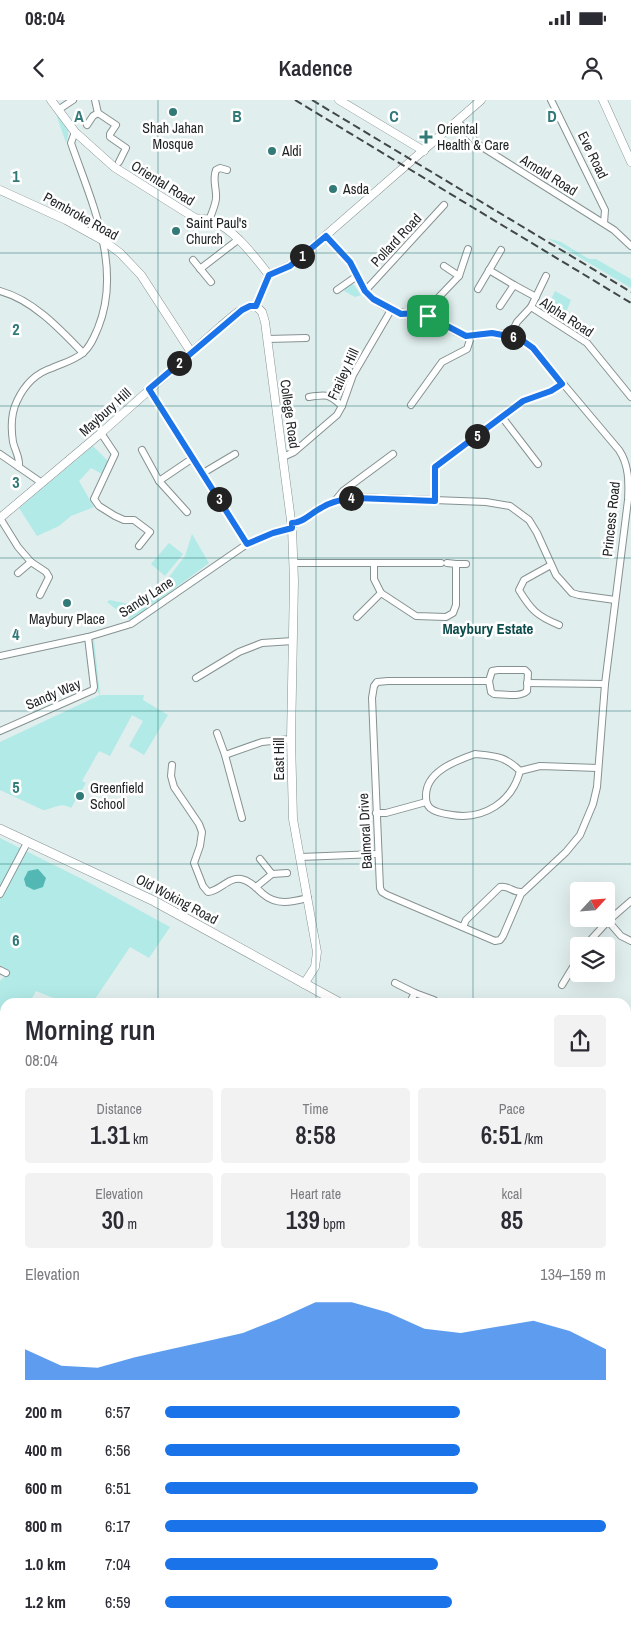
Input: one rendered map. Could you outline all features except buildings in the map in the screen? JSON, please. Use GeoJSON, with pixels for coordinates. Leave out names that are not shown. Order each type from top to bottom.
{"type":"FeatureCollection","features":[{"type":"Feature","properties":{"kind":"main road","name":"Old Woking Road"},"geometry":{"type":"LineString","coordinates":[[0,829],[154,902],[330,998]]}},
{"type":"Feature","properties":{"kind":"street","name":"Oriental Road"},"geometry":{"type":"LineString","coordinates":[[51,100],[75,132],[127,176],[195,218],[216,223],[239,239],[269,275]]}},
{"type":"Feature","properties":{"kind":"street"},"geometry":{"type":"LineString","coordinates":[[58,110],[73,100]]}},
{"type":"Feature","properties":{"kind":"street"},"geometry":{"type":"LineString","coordinates":[[95,100],[98,113],[116,125],[110,137],[126,148],[119,162]]}},
{"type":"Feature","properties":{"kind":"street"},"geometry":{"type":"LineString","coordinates":[[339,100],[424,151]]}},
{"type":"Feature","properties":{"kind":"street"},"geometry":{"type":"LineString","coordinates":[[256,306],[269,275],[290,266],[482,100]]}},
{"type":"Feature","properties":{"kind":"street","name":"Eve Road"},"geometry":{"type":"LineString","coordinates":[[551,100],[605,210],[604,223]]}},
{"type":"Feature","properties":{"kind":"street"},"geometry":{"type":"LineString","coordinates":[[605,100],[631,162]]}},
{"type":"Feature","properties":{"kind":"street"},"geometry":{"type":"LineString","coordinates":[[87,125],[93,116],[98,113]]}},
{"type":"Feature","properties":{"kind":"street","name":"Arnold Road"},"geometry":{"type":"LineString","coordinates":[[457,121],[479,145],[604,223],[631,246]]}},
{"type":"Feature","properties":{"kind":"street"},"geometry":{"type":"LineString","coordinates":[[19,468],[20,459],[14,443],[12,419],[16,401],[26,386],[39,373],[71,362],[83,353],[92,343],[104,313],[107,278],[104,241],[71,143],[75,132]]}},
{"type":"Feature","properties":{"kind":"street"},"geometry":{"type":"LineString","coordinates":[[209,220],[216,201],[216,188],[213,176],[216,170],[220,168],[227,170]]}},
{"type":"Feature","properties":{"kind":"street","name":"Pembroke Road"},"geometry":{"type":"LineString","coordinates":[[0,190],[36,205],[104,241],[120,253],[141,275],[191,352]]}},
{"type":"Feature","properties":{"kind":"street","name":"Pollard Road"},"geometry":{"type":"LineString","coordinates":[[365,291],[444,205]]}},
{"type":"Feature","properties":{"kind":"street"},"geometry":{"type":"LineString","coordinates":[[326,236],[350,262],[365,291],[373,299],[401,314],[419,313],[428,316],[460,334],[471,337],[467,349],[442,362],[411,405]]}},
{"type":"Feature","properties":{"kind":"street"},"geometry":{"type":"LineString","coordinates":[[200,270],[239,239]]}},
{"type":"Feature","properties":{"kind":"street"},"geometry":{"type":"LineString","coordinates":[[428,316],[438,298],[459,276],[468,249]]}},
{"type":"Feature","properties":{"kind":"street"},"geometry":{"type":"LineString","coordinates":[[478,289],[501,250]]}},
{"type":"Feature","properties":{"kind":"street"},"geometry":{"type":"LineString","coordinates":[[193,260],[211,282]]}},
{"type":"Feature","properties":{"kind":"street"},"geometry":{"type":"LineString","coordinates":[[444,266],[459,276]]}},
{"type":"Feature","properties":{"kind":"street"},"geometry":{"type":"LineString","coordinates":[[489,270],[536,297]]}},
{"type":"Feature","properties":{"kind":"street"},"geometry":{"type":"LineString","coordinates":[[337,290],[357,276]]}},
{"type":"Feature","properties":{"kind":"street"},"geometry":{"type":"LineString","coordinates":[[532,307],[546,276]]}},
{"type":"Feature","properties":{"kind":"street"},"geometry":{"type":"LineString","coordinates":[[500,306],[514,285]]}},
{"type":"Feature","properties":{"kind":"street"},"geometry":{"type":"LineString","coordinates":[[0,291],[25,301],[60,330],[83,353]]}},
{"type":"Feature","properties":{"kind":"street","name":"Maybury Hill"},"geometry":{"type":"LineString","coordinates":[[0,518],[101,433],[191,352],[242,310],[250,306],[256,306]]}},
{"type":"Feature","properties":{"kind":"street","name":"College Road"},"geometry":{"type":"LineString","coordinates":[[256,306],[262,312],[267,338],[292,526]]}},
{"type":"Feature","properties":{"kind":"street","name":"Alpha Road"},"geometry":{"type":"LineString","coordinates":[[510,336],[517,322],[532,307],[587,343],[631,397]]}},
{"type":"Feature","properties":{"kind":"street","name":"Frailey Hill"},"geometry":{"type":"LineString","coordinates":[[283,457],[294,452],[337,415],[353,375],[391,310]]}},
{"type":"Feature","properties":{"kind":"street","name":"Princess Road"},"geometry":{"type":"LineString","coordinates":[[471,337],[492,333],[510,336],[519,338],[533,348],[625,458],[628,478],[628,500],[605,684],[598,768]]}},
{"type":"Feature","properties":{"kind":"street"},"geometry":{"type":"LineString","coordinates":[[267,338],[306,338]]}},
{"type":"Feature","properties":{"kind":"street"},"geometry":{"type":"LineString","coordinates":[[435,501],[435,467],[523,401],[551,391],[562,384]]}},
{"type":"Feature","properties":{"kind":"street"},"geometry":{"type":"LineString","coordinates":[[149,389],[247,544]]}},
{"type":"Feature","properties":{"kind":"street"},"geometry":{"type":"LineString","coordinates":[[309,397],[325,394],[342,406]]}},
{"type":"Feature","properties":{"kind":"street"},"geometry":{"type":"LineString","coordinates":[[502,416],[538,464]]}},
{"type":"Feature","properties":{"kind":"street"},"geometry":{"type":"LineString","coordinates":[[101,433],[115,454],[94,499],[99,506],[115,516],[124,520],[134,520],[150,532],[140,546]]}},
{"type":"Feature","properties":{"kind":"street"},"geometry":{"type":"LineString","coordinates":[[142,450],[160,481],[187,512]]}},
{"type":"Feature","properties":{"kind":"street"},"geometry":{"type":"LineString","coordinates":[[0,454],[42,483]]}},
{"type":"Feature","properties":{"kind":"street"},"geometry":{"type":"LineString","coordinates":[[203,473],[235,454]]}},
{"type":"Feature","properties":{"kind":"street"},"geometry":{"type":"LineString","coordinates":[[334,502],[343,492],[393,454]]}},
{"type":"Feature","properties":{"kind":"street"},"geometry":{"type":"LineString","coordinates":[[160,481],[193,458]]}},
{"type":"Feature","properties":{"kind":"street"},"geometry":{"type":"LineString","coordinates":[[334,502],[356,498],[486,502],[510,506],[529,520],[551,565],[560,580],[572,593],[615,600]]}},
{"type":"Feature","properties":{"kind":"street","name":"Sandy Lane"},"geometry":{"type":"LineString","coordinates":[[0,656],[121,628],[139,619],[247,544],[292,526],[321,507],[334,502]]}},
{"type":"Feature","properties":{"kind":"street"},"geometry":{"type":"LineString","coordinates":[[0,518],[18,547],[31,562],[46,572],[49,577],[40,595]]}},
{"type":"Feature","properties":{"kind":"street","name":"East Hill"},"geometry":{"type":"LineString","coordinates":[[292,526],[293,819],[317,952],[315,967],[304,984]]}},
{"type":"Feature","properties":{"kind":"street"},"geometry":{"type":"LineString","coordinates":[[18,573],[31,562]]}},
{"type":"Feature","properties":{"kind":"street"},"geometry":{"type":"LineString","coordinates":[[293,563],[374,564],[406,562],[466,564]]}},
{"type":"Feature","properties":{"kind":"street"},"geometry":{"type":"LineString","coordinates":[[374,564],[374,579],[381,594],[416,616],[446,617],[453,613],[456,605],[456,564]]}},
{"type":"Feature","properties":{"kind":"street"},"geometry":{"type":"LineString","coordinates":[[551,565],[524,580],[519,590],[528,605],[542,618],[559,625]]}},
{"type":"Feature","properties":{"kind":"street"},"geometry":{"type":"LineString","coordinates":[[357,617],[381,594]]}},
{"type":"Feature","properties":{"kind":"street","name":"Sandy Way"},"geometry":{"type":"LineString","coordinates":[[0,731],[93,690],[88,637]]}},
{"type":"Feature","properties":{"kind":"street"},"geometry":{"type":"LineString","coordinates":[[196,678],[239,652],[262,643],[293,641]]}},
{"type":"Feature","properties":{"kind":"street"},"geometry":{"type":"LineString","coordinates":[[525,670],[528,673],[527,691],[525,694],[494,694],[491,692],[489,681],[492,671],[525,670]]}},
{"type":"Feature","properties":{"kind":"street","name":"Balmoral Drive"},"geometry":{"type":"LineString","coordinates":[[489,681],[388,681],[377,682],[374,686],[372,698],[376,813],[380,888],[382,892],[496,941],[500,940],[522,892],[566,852],[580,835],[593,804],[598,768]]}},
{"type":"Feature","properties":{"kind":"street"},"geometry":{"type":"LineString","coordinates":[[528,683],[605,684]]}},
{"type":"Feature","properties":{"kind":"street"},"geometry":{"type":"LineString","coordinates":[[217,733],[226,755],[242,818]]}},
{"type":"Feature","properties":{"kind":"street"},"geometry":{"type":"LineString","coordinates":[[226,755],[262,742],[292,739]]}},
{"type":"Feature","properties":{"kind":"street"},"geometry":{"type":"LineString","coordinates":[[475,754],[492,755],[507,760],[520,771],[518,780],[509,795],[496,807],[477,814],[462,816],[441,813],[430,808],[426,802],[429,784],[441,769],[475,754]]}},
{"type":"Feature","properties":{"kind":"street"},"geometry":{"type":"LineString","coordinates":[[172,765],[174,788],[199,824],[202,832],[200,846],[194,863],[202,886],[208,892],[212,892],[230,881],[240,879],[249,882],[274,901],[288,903],[308,898]]}},
{"type":"Feature","properties":{"kind":"street"},"geometry":{"type":"LineString","coordinates":[[520,771],[540,766],[598,768]]}},
{"type":"Feature","properties":{"kind":"street"},"geometry":{"type":"LineString","coordinates":[[376,813],[386,813],[426,802]]}},
{"type":"Feature","properties":{"kind":"street"},"geometry":{"type":"LineString","coordinates":[[0,894],[28,841]]}},
{"type":"Feature","properties":{"kind":"street"},"geometry":{"type":"LineString","coordinates":[[300,857],[378,854]]}},
{"type":"Feature","properties":{"kind":"street"},"geometry":{"type":"LineString","coordinates":[[260,858],[272,874]]}},
{"type":"Feature","properties":{"kind":"street"},"geometry":{"type":"LineString","coordinates":[[256,887],[272,874],[287,873]]}},
{"type":"Feature","properties":{"kind":"street"},"geometry":{"type":"LineString","coordinates":[[462,927],[466,920],[500,887],[504,886],[515,892],[522,892]]}},
{"type":"Feature","properties":{"kind":"street"},"geometry":{"type":"LineString","coordinates":[[615,915],[631,901]]}},
{"type":"Feature","properties":{"kind":"street"},"geometry":{"type":"LineString","coordinates":[[614,928],[621,936],[631,941]]}},
{"type":"Feature","properties":{"kind":"street"},"geometry":{"type":"LineString","coordinates":[[562,985],[570,972]]}},
{"type":"Feature","properties":{"kind":"street"},"geometry":{"type":"LineString","coordinates":[[395,983],[429,998]]}},
{"type":"Feature","properties":{"kind":"street"},"geometry":{"type":"LineString","coordinates":[[412,998],[415,993]]}},
{"type":"Feature","properties":{"kind":"shaded area"},"geometry":{"type":"Polygon","coordinates":[[[56,114],[68,130],[66,143],[56,114]]]}},
{"type":"Feature","properties":{"kind":"shaded area"},"geometry":{"type":"Polygon","coordinates":[[[547,238],[561,242],[589,259],[596,259],[631,279],[631,288],[547,238]]]}},
{"type":"Feature","properties":{"kind":"shaded area"},"geometry":{"type":"Polygon","coordinates":[[[352,284],[361,295],[355,297],[344,291],[345,288],[352,284]]]}},
{"type":"Feature","properties":{"kind":"shaded area"},"geometry":{"type":"Polygon","coordinates":[[[555,291],[571,300],[564,318],[547,308],[555,291]]]}},
{"type":"Feature","properties":{"kind":"shaded area"},"geometry":{"type":"Polygon","coordinates":[[[93,446],[108,461],[102,474],[91,468],[79,481],[94,507],[71,516],[59,526],[37,536],[19,508],[93,446]]]}},
{"type":"Feature","properties":{"kind":"shaded area"},"geometry":{"type":"Polygon","coordinates":[[[192,534],[209,563],[131,621],[107,602],[110,600],[133,605],[162,586],[185,556],[192,534]]]}},
{"type":"Feature","properties":{"kind":"shaded area"},"geometry":{"type":"Polygon","coordinates":[[[169,543],[183,554],[165,576],[151,564],[169,543]]]}},
{"type":"Feature","properties":{"kind":"shaded area"},"geometry":{"type":"Polygon","coordinates":[[[94,639],[100,695],[96,689],[91,643],[94,639]]]}},
{"type":"Feature","properties":{"kind":"shaded area"},"geometry":{"type":"Polygon","coordinates":[[[100,695],[144,695],[143,700],[168,715],[144,755],[129,746],[143,721],[132,715],[110,756],[99,751],[82,781],[86,783],[71,808],[60,805],[43,810],[0,790],[0,742],[100,695]]]}},
{"type":"Feature","properties":{"kind":"shaded area"},"geometry":{"type":"Polygon","coordinates":[[[0,838],[86,881],[170,927],[149,958],[130,947],[96,998],[53,998],[36,991],[32,998],[0,998],[0,981],[4,977],[0,964],[0,838]]]}},
{"type":"Feature","properties":{"kind":"shaded area"},"geometry":{"type":"Polygon","coordinates":[[[38,869],[46,878],[43,887],[34,890],[26,886],[24,879],[28,871],[38,869]]]}},
{"type":"Feature","properties":{"kind":"railway"},"geometry":{"type":"LineString","coordinates":[[295,100],[631,303]]}},
{"type":"Feature","properties":{"kind":"railway"},"geometry":{"type":"LineString","coordinates":[[312,100],[631,292]]}},
{"type":"Feature","properties":{"kind":"place","name":"Shah Jahan Mosque"},"geometry":{"type":"Point","coordinates":[173,112]}},
{"type":"Feature","properties":{"kind":"place","name":"Oriental Health & Care"},"geometry":{"type":"Point","coordinates":[426,137]}},
{"type":"Feature","properties":{"kind":"place","name":"Aldi"},"geometry":{"type":"Point","coordinates":[272,151]}},
{"type":"Feature","properties":{"kind":"place","name":"Asda"},"geometry":{"type":"Point","coordinates":[333,189]}},
{"type":"Feature","properties":{"kind":"place","name":"Saint Paul's Church"},"geometry":{"type":"Point","coordinates":[176,231]}},
{"type":"Feature","properties":{"kind":"place","name":"Maybury Place"},"geometry":{"type":"Point","coordinates":[67,603]}},
{"type":"Feature","properties":{"kind":"place","name":"Greenfield School"},"geometry":{"type":"Point","coordinates":[80,796]}},
{"type":"Feature","properties":{"kind":"district","name":"Maybury Estate"},"geometry":{"type":"Point","coordinates":[488,628]}},
{"type":"Feature","properties":{"kind":"route"},"geometry":{"type":"LineString","coordinates":[[326,236],[350,262],[365,291],[373,299],[401,314],[419,313],[428,316],[466,336],[471,337],[492,333],[519,338],[533,348],[562,384],[551,391],[523,401],[435,467],[435,501],[344,499],[321,507],[299,522],[292,523],[292,528],[273,533],[247,544],[149,389],[221,326],[242,310],[250,306],[256,306],[261,298],[264,284],[269,275],[290,266],[326,236]]}}]}
